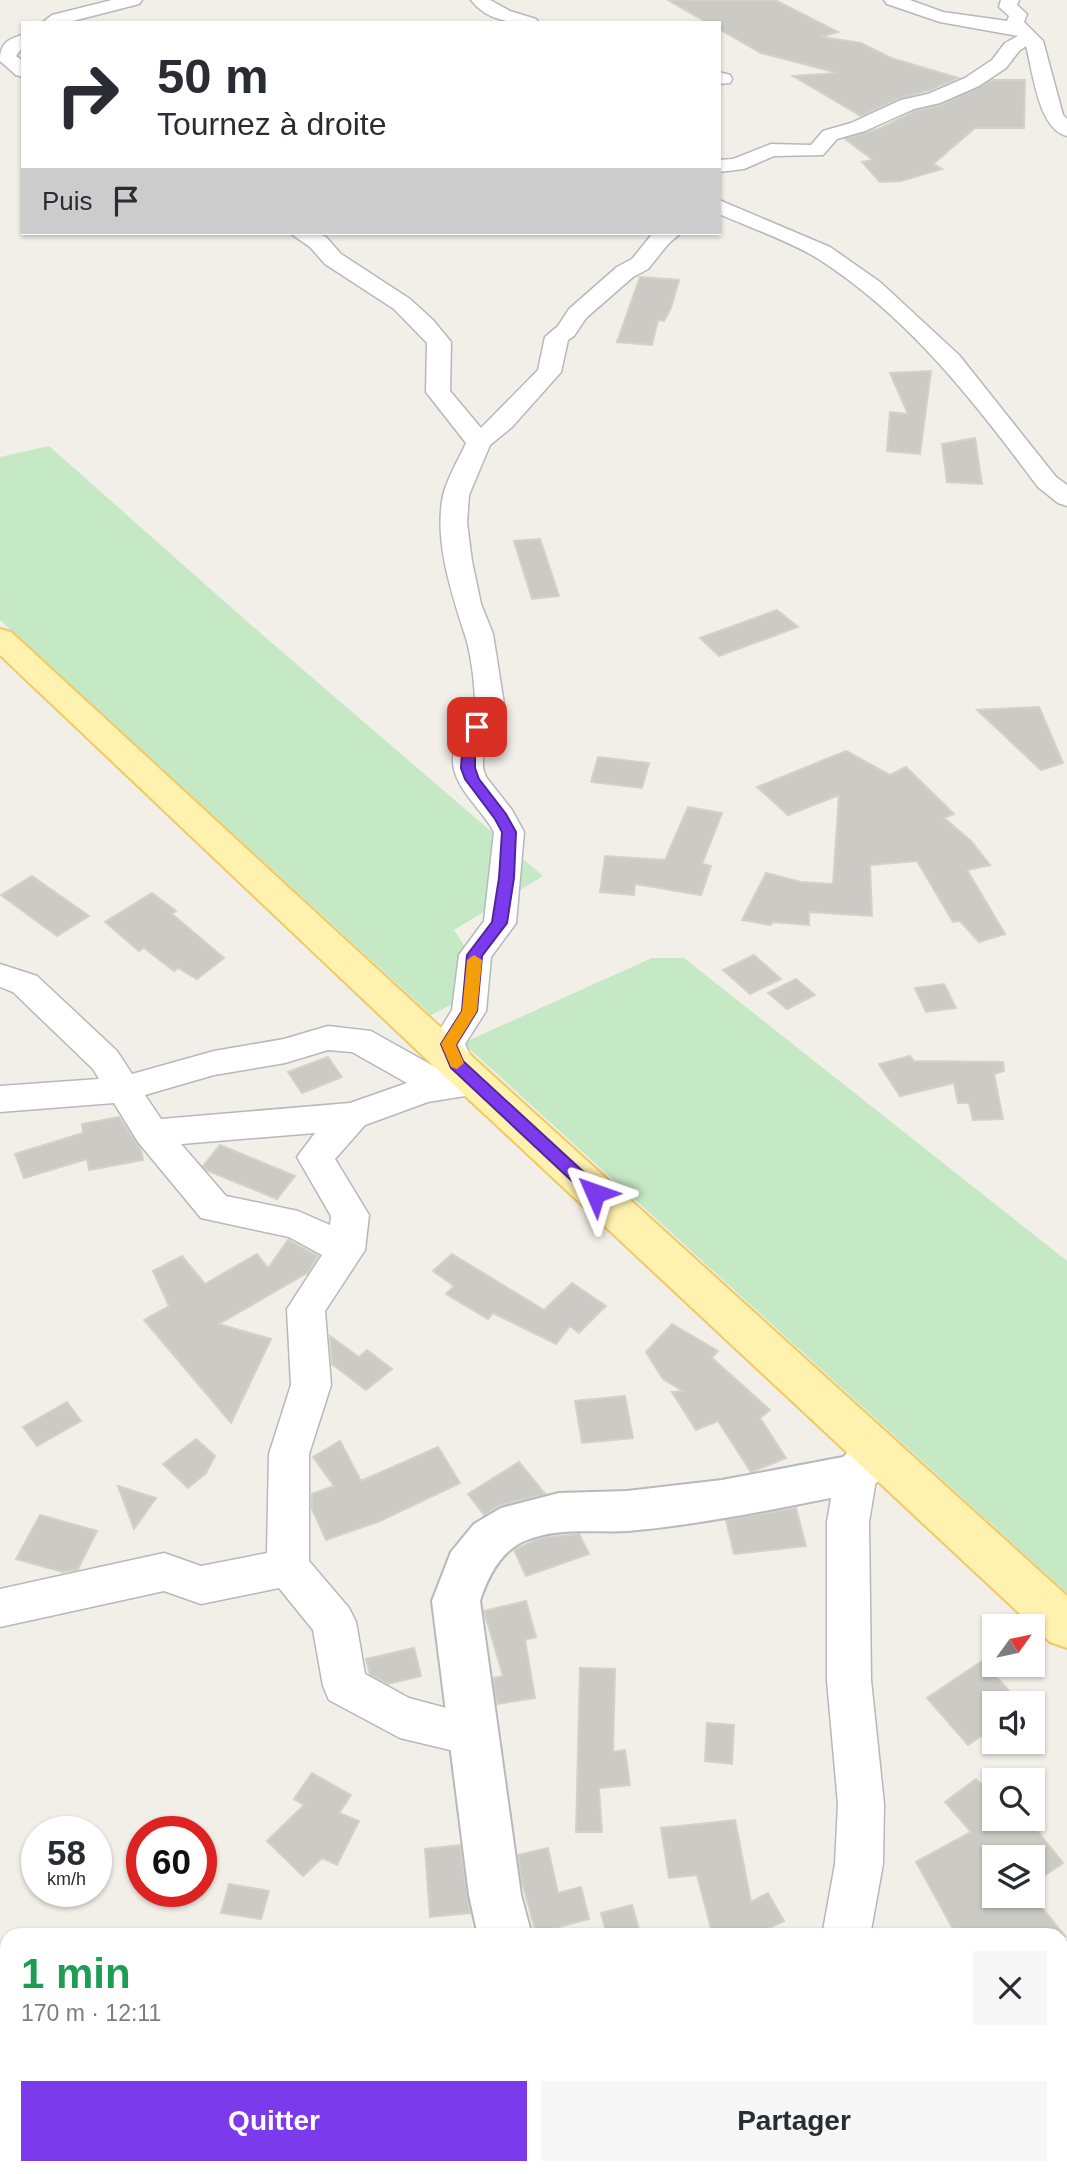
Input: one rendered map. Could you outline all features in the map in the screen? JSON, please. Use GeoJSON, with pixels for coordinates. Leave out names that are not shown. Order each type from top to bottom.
{"type":"FeatureCollection","features":[{"type":"Feature","properties":{"kind":"main road"},"geometry":{"type":"LineString","coordinates":[[0,638],[457,1077],[867,1463],[1067,1628]]}},
{"type":"Feature","properties":{"kind":"street"},"geometry":{"type":"LineString","coordinates":[[54,21],[132,0]]}},
{"type":"Feature","properties":{"kind":"street"},"geometry":{"type":"LineString","coordinates":[[480,0],[485,5],[522,21]]}},
{"type":"Feature","properties":{"kind":"street"},"geometry":{"type":"LineString","coordinates":[[893,0],[940,17],[1036,42]]}},
{"type":"Feature","properties":{"kind":"street"},"geometry":{"type":"LineString","coordinates":[[1010,0],[1008,7],[1017,14],[1015,23],[1036,42],[1054,117],[1067,130]]}},
{"type":"Feature","properties":{"kind":"street"},"geometry":{"type":"LineString","coordinates":[[21,41],[11,46],[3,56],[21,70]]}},
{"type":"Feature","properties":{"kind":"street"},"geometry":{"type":"LineString","coordinates":[[721,166],[737,165],[771,150],[816,151],[818,145],[830,135],[858,127],[908,104],[933,99],[972,82],[999,64],[1013,47],[1036,42]]}},
{"type":"Feature","properties":{"kind":"street"},"geometry":{"type":"LineString","coordinates":[[721,207],[822,252],[872,287],[951,360],[1047,482],[1067,498]]}},
{"type":"Feature","properties":{"kind":"street"},"geometry":{"type":"LineString","coordinates":[[304,235],[318,243],[333,259],[402,304],[425,325],[439,342],[438,392],[479,442]]}},
{"type":"Feature","properties":{"kind":"street"},"geometry":{"type":"LineString","coordinates":[[457,1077],[448,1044],[469,1011],[475,955],[500,923],[506,890],[509,832],[472,779],[468,768],[468,752],[477,727],[491,704],[479,634],[467,604],[454,523],[457,495],[479,442],[503,422],[548,372],[557,337],[566,331],[577,314],[625,272],[640,264],[666,235]]}},
{"type":"Feature","properties":{"kind":"street"},"geometry":{"type":"LineString","coordinates":[[0,975],[25,984],[105,1060],[151,1133],[214,1208],[298,1225],[346,1250]]}},
{"type":"Feature","properties":{"kind":"street"},"geometry":{"type":"LineString","coordinates":[[0,1099],[76,1095],[123,1089],[214,1063],[285,1051],[328,1038],[359,1040],[457,1077]]}},
{"type":"Feature","properties":{"kind":"street"},"geometry":{"type":"LineString","coordinates":[[151,1133],[353,1116],[457,1077]]}},
{"type":"Feature","properties":{"kind":"street"},"geometry":{"type":"LineString","coordinates":[[353,1116],[315,1157],[350,1215],[346,1250],[306,1309],[311,1385],[289,1454],[288,1567],[334,1622],[345,1686],[400,1717],[475,1735]]}},
{"type":"Feature","properties":{"kind":"street"},"geometry":{"type":"LineString","coordinates":[[503,1928],[495,1895],[456,1601],[468,1567],[491,1538],[517,1522],[559,1513],[688,1505],[867,1463]]}},
{"type":"Feature","properties":{"kind":"street"},"geometry":{"type":"LineString","coordinates":[[847,1928],[859,1864],[862,1804],[849,1680],[848,1522],[867,1463]]}},
{"type":"Feature","properties":{"kind":"street"},"geometry":{"type":"LineString","coordinates":[[0,1608],[164,1573],[201,1585],[288,1567]]}},
{"type":"Feature","properties":{"kind":"green space"},"geometry":{"type":"Polygon","coordinates":[[[49,446],[251,625],[543,876],[454,930],[490,985],[431,1015],[0,620],[0,457],[49,446]]]}},
{"type":"Feature","properties":{"kind":"green space"},"geometry":{"type":"Polygon","coordinates":[[[652,958],[684,958],[1067,1261],[1067,1593],[463,1043],[652,958]]]}},
{"type":"Feature","properties":{"kind":"building"},"geometry":{"type":"Polygon","coordinates":[[[668,0],[775,0],[838,32],[821,37],[861,43],[891,58],[958,78],[927,91],[900,98],[861,116],[793,76],[838,73],[761,53],[721,30],[721,21],[705,21],[668,0]]]}},
{"type":"Feature","properties":{"kind":"building"},"geometry":{"type":"Polygon","coordinates":[[[993,80],[1025,80],[1024,128],[975,128],[933,164],[942,169],[901,181],[880,182],[862,162],[873,160],[845,139],[881,128],[915,111],[941,105],[993,80]]]}},
{"type":"Feature","properties":{"kind":"building"},"geometry":{"type":"Polygon","coordinates":[[[640,277],[679,280],[671,308],[664,321],[658,320],[652,345],[617,342],[640,277]]]}},
{"type":"Feature","properties":{"kind":"building"},"geometry":{"type":"Polygon","coordinates":[[[931,371],[920,454],[887,451],[890,412],[908,414],[890,373],[931,371]]]}},
{"type":"Feature","properties":{"kind":"building"},"geometry":{"type":"Polygon","coordinates":[[[975,438],[982,484],[947,482],[942,444],[975,438]]]}},
{"type":"Feature","properties":{"kind":"building"},"geometry":{"type":"Polygon","coordinates":[[[540,539],[559,596],[532,599],[514,541],[540,539]]]}},
{"type":"Feature","properties":{"kind":"building"},"geometry":{"type":"Polygon","coordinates":[[[777,610],[798,627],[719,656],[700,638],[777,610]]]}},
{"type":"Feature","properties":{"kind":"building"},"geometry":{"type":"Polygon","coordinates":[[[1039,707],[1063,763],[1041,770],[977,710],[1039,707]]]}},
{"type":"Feature","properties":{"kind":"building"},"geometry":{"type":"Polygon","coordinates":[[[846,751],[890,775],[906,767],[954,814],[944,818],[971,841],[990,865],[967,870],[1005,934],[979,942],[960,921],[953,922],[917,861],[870,865],[872,916],[809,912],[809,925],[772,922],[771,925],[742,920],[766,873],[801,882],[833,884],[839,795],[788,815],[757,787],[846,751]]]}},
{"type":"Feature","properties":{"kind":"building"},"geometry":{"type":"Polygon","coordinates":[[[598,757],[649,763],[642,788],[591,782],[598,757]]]}},
{"type":"Feature","properties":{"kind":"building"},"geometry":{"type":"Polygon","coordinates":[[[688,807],[722,813],[702,864],[711,866],[701,895],[635,884],[634,895],[600,892],[605,856],[665,860],[688,807]]]}},
{"type":"Feature","properties":{"kind":"building"},"geometry":{"type":"Polygon","coordinates":[[[32,876],[89,916],[57,936],[1,895],[32,876]]]}},
{"type":"Feature","properties":{"kind":"building"},"geometry":{"type":"Polygon","coordinates":[[[152,893],[176,911],[172,914],[224,958],[197,979],[178,968],[174,971],[144,948],[139,951],[105,922],[152,893]]]}},
{"type":"Feature","properties":{"kind":"building"},"geometry":{"type":"Polygon","coordinates":[[[754,955],[781,979],[750,994],[723,970],[754,955]]]}},
{"type":"Feature","properties":{"kind":"building"},"geometry":{"type":"Polygon","coordinates":[[[796,979],[815,995],[787,1009],[768,993],[796,979]]]}},
{"type":"Feature","properties":{"kind":"building"},"geometry":{"type":"Polygon","coordinates":[[[944,984],[956,1008],[926,1012],[915,988],[944,984]]]}},
{"type":"Feature","properties":{"kind":"building"},"geometry":{"type":"Polygon","coordinates":[[[910,1056],[914,1061],[1003,1062],[1004,1071],[994,1074],[1003,1119],[973,1120],[969,1103],[958,1103],[954,1083],[900,1096],[879,1064],[910,1056]]]}},
{"type":"Feature","properties":{"kind":"building"},"geometry":{"type":"Polygon","coordinates":[[[328,1057],[342,1077],[302,1093],[288,1072],[328,1057]]]}},
{"type":"Feature","properties":{"kind":"building"},"geometry":{"type":"Polygon","coordinates":[[[119,1117],[141,1150],[143,1160],[89,1170],[87,1159],[24,1178],[15,1154],[83,1133],[82,1124],[119,1117]]]}},
{"type":"Feature","properties":{"kind":"building"},"geometry":{"type":"Polygon","coordinates":[[[220,1145],[295,1176],[277,1199],[208,1171],[203,1166],[220,1145]]]}},
{"type":"Feature","properties":{"kind":"building"},"geometry":{"type":"Polygon","coordinates":[[[288,1240],[318,1256],[307,1273],[219,1324],[271,1339],[231,1423],[144,1320],[169,1306],[153,1271],[182,1256],[205,1284],[257,1254],[268,1268],[288,1240]]]}},
{"type":"Feature","properties":{"kind":"building"},"geometry":{"type":"Polygon","coordinates":[[[452,1254],[544,1310],[572,1283],[606,1306],[579,1333],[570,1326],[556,1344],[493,1313],[488,1319],[446,1294],[454,1286],[433,1271],[452,1254]]]}},
{"type":"Feature","properties":{"kind":"building"},"geometry":{"type":"Polygon","coordinates":[[[672,1324],[718,1351],[712,1358],[770,1410],[760,1418],[786,1458],[751,1472],[718,1421],[696,1430],[672,1392],[683,1391],[663,1379],[646,1352],[672,1324]]]}},
{"type":"Feature","properties":{"kind":"building"},"geometry":{"type":"Polygon","coordinates":[[[330,1336],[359,1357],[367,1350],[392,1369],[366,1390],[332,1364],[330,1336]]]}},
{"type":"Feature","properties":{"kind":"building"},"geometry":{"type":"Polygon","coordinates":[[[625,1396],[633,1438],[582,1443],[575,1401],[625,1396]]]}},
{"type":"Feature","properties":{"kind":"building"},"geometry":{"type":"Polygon","coordinates":[[[67,1402],[81,1421],[37,1446],[23,1427],[67,1402]]]}},
{"type":"Feature","properties":{"kind":"building"},"geometry":{"type":"Polygon","coordinates":[[[196,1439],[215,1456],[206,1473],[188,1488],[163,1464],[196,1439]]]}},
{"type":"Feature","properties":{"kind":"building"},"geometry":{"type":"Polygon","coordinates":[[[340,1441],[361,1481],[438,1447],[460,1483],[380,1521],[326,1540],[312,1509],[312,1494],[334,1486],[313,1457],[340,1441]]]}},
{"type":"Feature","properties":{"kind":"building"},"geometry":{"type":"Polygon","coordinates":[[[519,1462],[545,1494],[500,1505],[484,1515],[468,1494],[519,1462]]]}},
{"type":"Feature","properties":{"kind":"building"},"geometry":{"type":"Polygon","coordinates":[[[118,1486],[156,1498],[134,1529],[118,1486]]]}},
{"type":"Feature","properties":{"kind":"building"},"geometry":{"type":"Polygon","coordinates":[[[796,1508],[806,1546],[734,1554],[726,1520],[796,1508]]]}},
{"type":"Feature","properties":{"kind":"building"},"geometry":{"type":"Polygon","coordinates":[[[40,1515],[97,1531],[78,1569],[63,1572],[16,1559],[40,1515]]]}},
{"type":"Feature","properties":{"kind":"building"},"geometry":{"type":"Polygon","coordinates":[[[579,1534],[589,1554],[526,1576],[514,1550],[540,1538],[579,1534]]]}},
{"type":"Feature","properties":{"kind":"building"},"geometry":{"type":"Polygon","coordinates":[[[526,1601],[536,1637],[525,1640],[535,1698],[497,1704],[493,1678],[503,1676],[484,1611],[526,1601]]]}},
{"type":"Feature","properties":{"kind":"building"},"geometry":{"type":"Polygon","coordinates":[[[414,1648],[421,1676],[388,1684],[370,1674],[366,1659],[414,1648]]]}},
{"type":"Feature","properties":{"kind":"building"},"geometry":{"type":"Polygon","coordinates":[[[982,1661],[982,1677],[996,1677],[1009,1691],[982,1691],[982,1735],[968,1745],[927,1698],[982,1661]]]}},
{"type":"Feature","properties":{"kind":"building"},"geometry":{"type":"Polygon","coordinates":[[[580,1668],[615,1669],[613,1752],[625,1750],[630,1785],[599,1788],[602,1832],[576,1832],[580,1668]]]}},
{"type":"Feature","properties":{"kind":"building"},"geometry":{"type":"Polygon","coordinates":[[[707,1723],[734,1725],[732,1764],[705,1761],[707,1723]]]}},
{"type":"Feature","properties":{"kind":"building"},"geometry":{"type":"Polygon","coordinates":[[[312,1773],[351,1795],[339,1813],[359,1821],[337,1865],[322,1858],[303,1876],[267,1841],[304,1805],[294,1799],[312,1773]]]}},
{"type":"Feature","properties":{"kind":"building"},"geometry":{"type":"Polygon","coordinates":[[[976,1779],[982,1785],[982,1831],[1037,1831],[1063,1863],[1045,1875],[1045,1845],[982,1845],[982,1908],[1042,1908],[1059,1928],[953,1928],[916,1862],[971,1832],[945,1802],[976,1779]]]}},
{"type":"Feature","properties":{"kind":"building"},"geometry":{"type":"Polygon","coordinates":[[[735,1820],[751,1902],[768,1893],[784,1921],[769,1928],[711,1928],[697,1875],[669,1878],[661,1828],[735,1820]]]}},
{"type":"Feature","properties":{"kind":"building"},"geometry":{"type":"Polygon","coordinates":[[[460,1845],[470,1913],[430,1917],[425,1849],[460,1845]]]}},
{"type":"Feature","properties":{"kind":"building"},"geometry":{"type":"Polygon","coordinates":[[[548,1848],[558,1893],[581,1887],[589,1919],[555,1928],[535,1928],[518,1855],[548,1848]]]}},
{"type":"Feature","properties":{"kind":"building"},"geometry":{"type":"Polygon","coordinates":[[[229,1884],[269,1891],[261,1919],[221,1913],[229,1884]]]}},
{"type":"Feature","properties":{"kind":"building"},"geometry":{"type":"Polygon","coordinates":[[[632,1905],[639,1928],[605,1928],[601,1913],[632,1905]]]}},
{"type":"Feature","properties":{"kind":"slow traffic"},"geometry":{"type":"LineString","coordinates":[[457,1063],[448,1044],[469,1011],[474,960]]}},
{"type":"Feature","properties":{"kind":"route"},"geometry":{"type":"LineString","coordinates":[[477,727],[468,752],[468,768],[472,779],[509,832],[507,878],[500,923],[475,955],[469,1011],[448,1044],[457,1064],[595,1193]]}}]}
